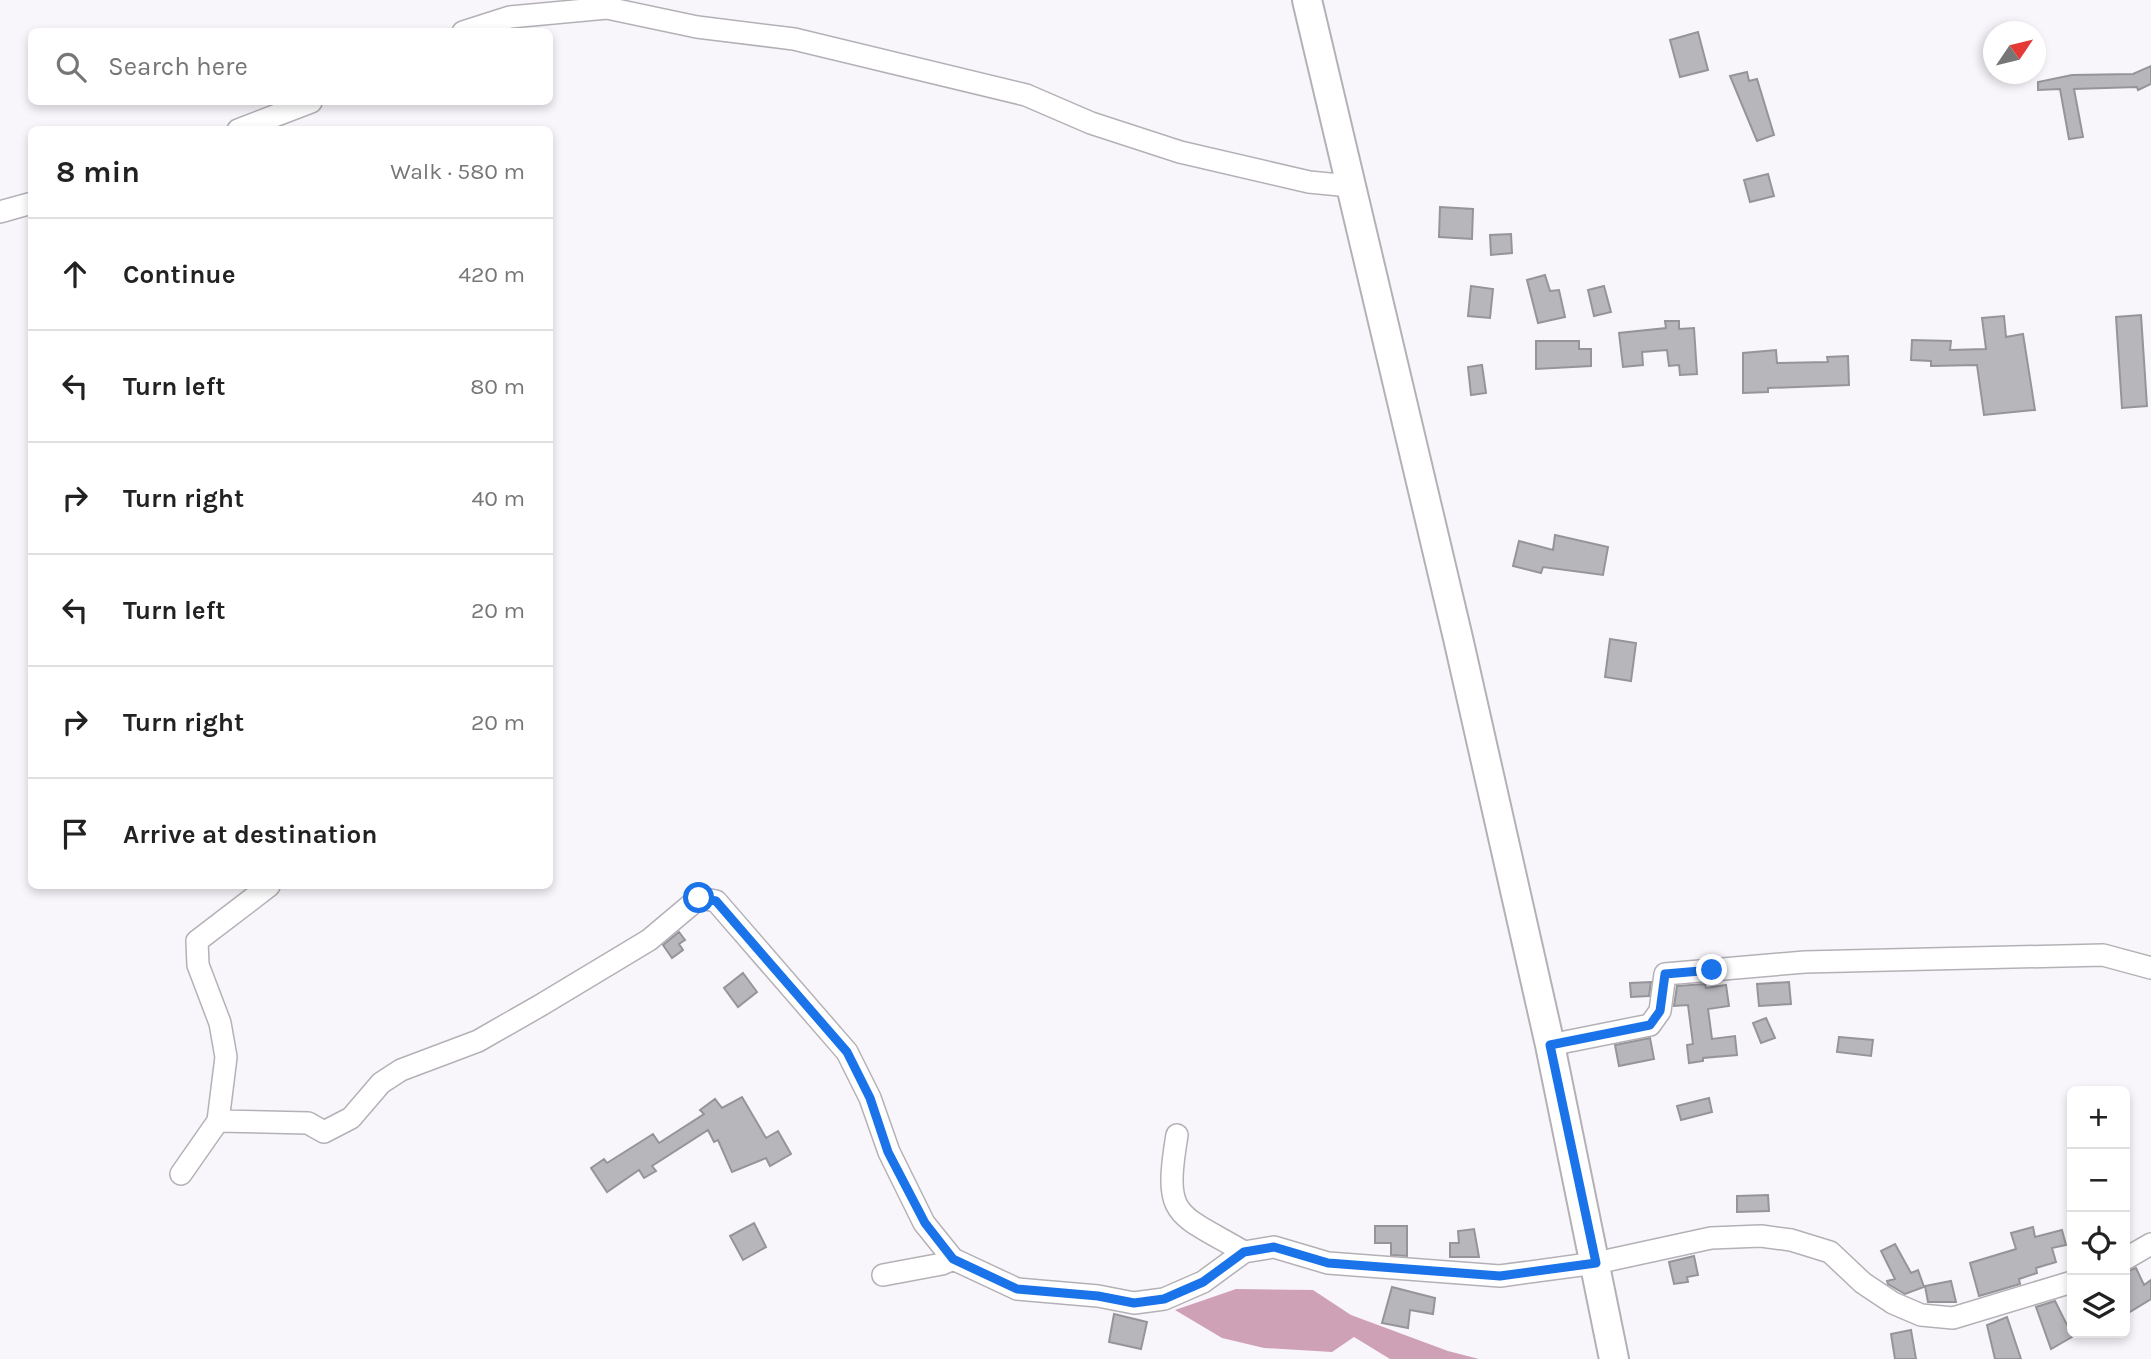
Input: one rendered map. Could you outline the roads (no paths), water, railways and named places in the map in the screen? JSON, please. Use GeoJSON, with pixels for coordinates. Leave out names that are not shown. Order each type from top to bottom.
{"type":"FeatureCollection","features":[{"type":"Feature","properties":{"kind":"main road"},"geometry":{"type":"LineString","coordinates":[[1307,0],[1324,60],[1350,186],[1358,208],[1550,1045],[1614,1359]]}},
{"type":"Feature","properties":{"kind":"street"},"geometry":{"type":"LineString","coordinates":[[476,28],[510,17],[607,9],[697,27],[794,39],[1026,95],[1091,123],[1180,152],[1309,182],[1350,186]]}},
{"type":"Feature","properties":{"kind":"street"},"geometry":{"type":"LineString","coordinates":[[248,126],[303,105]]}},
{"type":"Feature","properties":{"kind":"street"},"geometry":{"type":"LineString","coordinates":[[0,212],[28,204]]}},
{"type":"Feature","properties":{"kind":"street"},"geometry":{"type":"LineString","coordinates":[[181,1174],[218,1121],[226,1057],[220,1023],[198,965],[197,941],[265,889]]}},
{"type":"Feature","properties":{"kind":"street"},"geometry":{"type":"LineString","coordinates":[[218,1121],[308,1123],[324,1132],[351,1118],[381,1083],[401,1070],[478,1041],[541,1005],[649,940],[699,898],[716,901],[847,1052],[870,1098],[888,1152],[919,1212],[953,1259],[1017,1289],[1098,1296],[1134,1303],[1183,1293],[1244,1252],[1274,1247],[1328,1263],[1500,1276],[1596,1263],[1711,1238],[1761,1236],[1791,1240],[1830,1252],[1863,1283],[1893,1303],[1921,1315],[1953,1318],[2067,1284]]}},
{"type":"Feature","properties":{"kind":"street"},"geometry":{"type":"LineString","coordinates":[[1550,1045],[1650,1025],[1660,1011],[1665,974],[1805,962],[2103,955],[2151,968]]}},
{"type":"Feature","properties":{"kind":"street"},"geometry":{"type":"LineString","coordinates":[[1177,1135],[1170,1178],[1172,1201],[1185,1218],[1244,1252]]}},
{"type":"Feature","properties":{"kind":"street"},"geometry":{"type":"LineString","coordinates":[[2130,1256],[2151,1244]]}},
{"type":"Feature","properties":{"kind":"street"},"geometry":{"type":"LineString","coordinates":[[883,1275],[942,1265],[953,1259]]}}]}
